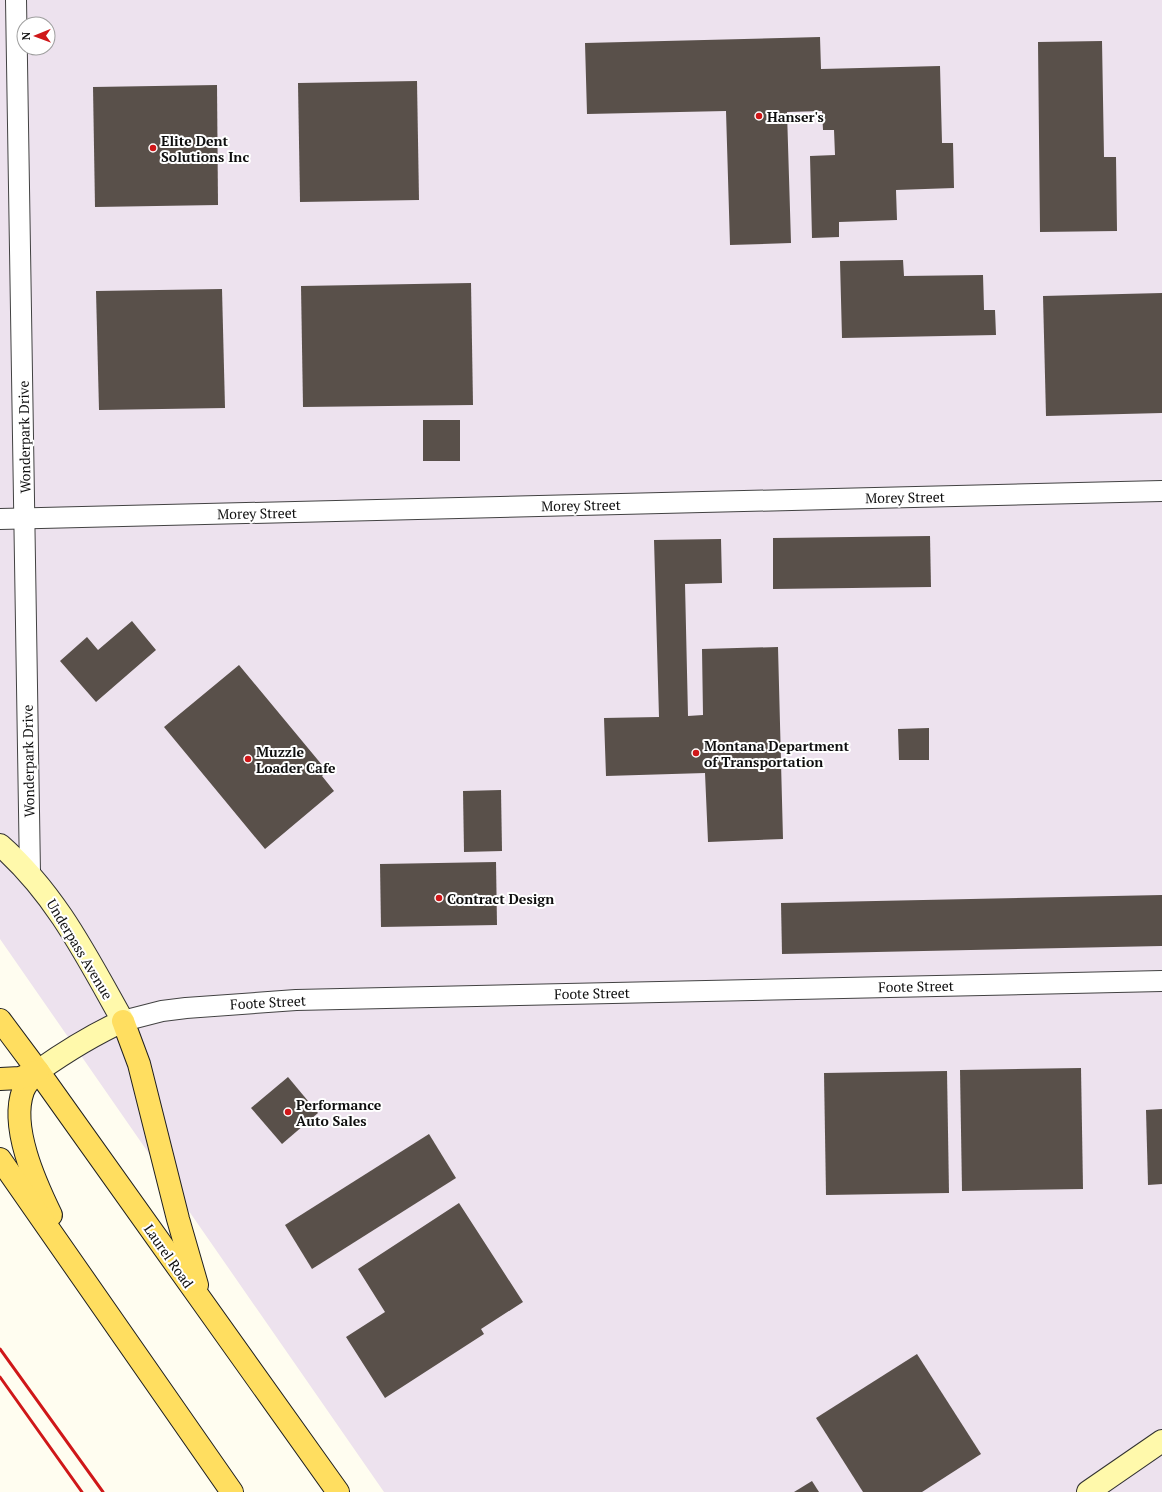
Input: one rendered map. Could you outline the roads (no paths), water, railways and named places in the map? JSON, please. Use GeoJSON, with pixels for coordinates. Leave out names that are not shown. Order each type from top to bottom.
{"type":"FeatureCollection","features":[{"type":"Feature","properties":{"kind":"main road","name":"Laurel Road"},"geometry":{"type":"LineString","coordinates":[[0,1020],[38,1071],[338,1492]]}},
{"type":"Feature","properties":{"kind":"main road"},"geometry":{"type":"LineString","coordinates":[[123,1021],[139,1064],[178,1219],[205,1305]]}},
{"type":"Feature","properties":{"kind":"main road"},"geometry":{"type":"LineString","coordinates":[[0,1079],[20,1078],[38,1071]]}},
{"type":"Feature","properties":{"kind":"main road"},"geometry":{"type":"LineString","coordinates":[[38,1071],[27,1082],[21,1099],[19,1112],[24,1145],[34,1176],[80,1273]]}},
{"type":"Feature","properties":{"kind":"main road"},"geometry":{"type":"LineString","coordinates":[[0,1159],[232,1492]]}},
{"type":"Feature","properties":{"kind":"street","name":"Wonderpark Drive"},"geometry":{"type":"LineString","coordinates":[[16,0],[30,873]]}},
{"type":"Feature","properties":{"kind":"street","name":"Morey Street"},"geometry":{"type":"LineString","coordinates":[[0,519],[1162,491]]}},
{"type":"Feature","properties":{"kind":"street","name":"Underpass Avenue"},"geometry":{"type":"LineString","coordinates":[[0,844],[30,873],[69,925],[123,1021]]}},
{"type":"Feature","properties":{"kind":"street","name":"Foote Street"},"geometry":{"type":"LineString","coordinates":[[38,1071],[74,1046],[123,1021],[162,1011],[186,1008],[296,1000],[1162,981]]}},
{"type":"Feature","properties":{"kind":"street"},"geometry":{"type":"LineString","coordinates":[[1088,1492],[1162,1440]]}},
{"type":"Feature","properties":{"kind":"railway"},"geometry":{"type":"LineString","coordinates":[[0,1349],[103,1492]]}},
{"type":"Feature","properties":{"kind":"railway"},"geometry":{"type":"LineString","coordinates":[[0,1377],[82,1492]]}},
{"type":"Feature","properties":{"kind":"place","name":"Hanser's"},"geometry":{"type":"Point","coordinates":[759,116]}},
{"type":"Feature","properties":{"kind":"place","name":"Elite Dent Solutions Inc"},"geometry":{"type":"Point","coordinates":[153,148]}},
{"type":"Feature","properties":{"kind":"place","name":"Montana Department of Transportation"},"geometry":{"type":"Point","coordinates":[696,753]}},
{"type":"Feature","properties":{"kind":"place","name":"Muzzle Loader Cafe"},"geometry":{"type":"Point","coordinates":[248,759]}},
{"type":"Feature","properties":{"kind":"place","name":"Contract Design"},"geometry":{"type":"Point","coordinates":[439,898]}},
{"type":"Feature","properties":{"kind":"place","name":"Performance Auto Sales"},"geometry":{"type":"Point","coordinates":[288,1112]}}]}
